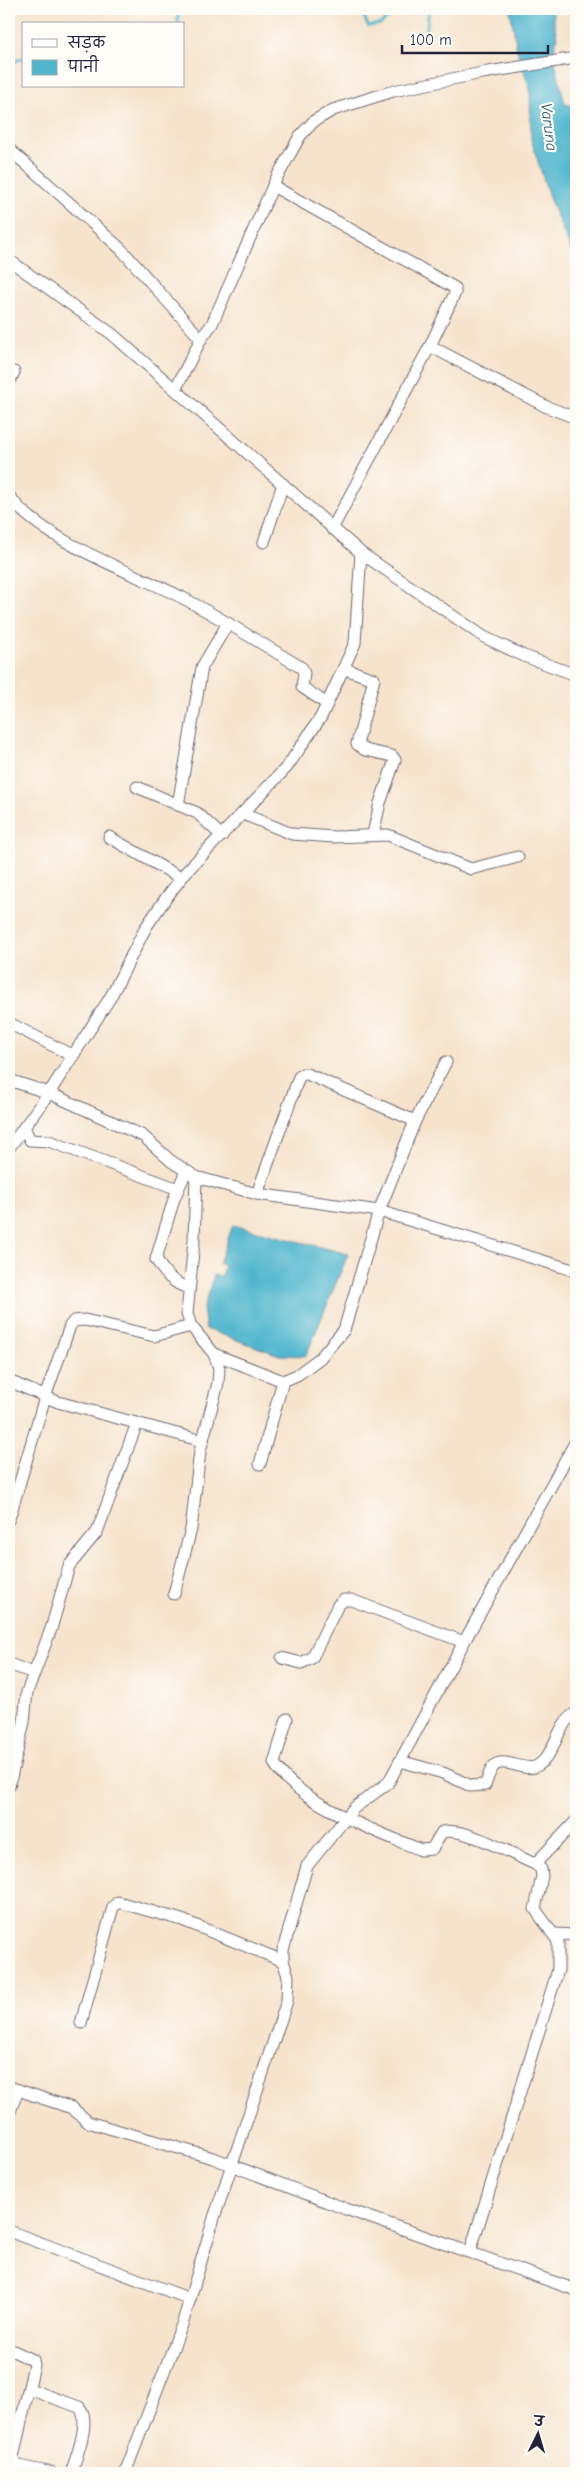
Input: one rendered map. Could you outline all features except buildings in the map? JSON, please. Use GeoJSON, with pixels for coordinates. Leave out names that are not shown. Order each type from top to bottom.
{"type":"FeatureCollection","features":[{"type":"Feature","properties":{"kind":"street"},"geometry":{"type":"LineString","coordinates":[[176,388],[212,324],[273,186],[300,136],[314,121],[333,110],[393,91],[482,73],[576,58]]}},
{"type":"Feature","properties":{"kind":"street"},"geometry":{"type":"LineString","coordinates":[[9,149],[121,249],[202,339]]}},
{"type":"Feature","properties":{"kind":"street"},"geometry":{"type":"LineString","coordinates":[[273,186],[455,288],[455,293],[430,346],[332,529]]}},
{"type":"Feature","properties":{"kind":"street"},"geometry":{"type":"LineString","coordinates":[[9,260],[112,334],[176,388],[361,553],[484,636],[524,656],[576,675]]}},
{"type":"Feature","properties":{"kind":"street"},"geometry":{"type":"LineString","coordinates":[[430,346],[547,407],[576,418]]}},
{"type":"Feature","properties":{"kind":"street"},"geometry":{"type":"LineString","coordinates":[[264,542],[283,484]]}},
{"type":"Feature","properties":{"kind":"street"},"geometry":{"type":"LineString","coordinates":[[9,496],[31,517],[58,536],[228,623],[302,668],[304,674],[302,687],[327,704]]}},
{"type":"Feature","properties":{"kind":"street"},"geometry":{"type":"LineString","coordinates":[[9,1148],[49,1093],[110,998],[146,927],[182,878],[287,767],[327,704],[355,643],[361,553]]}},
{"type":"Feature","properties":{"kind":"street"},"geometry":{"type":"LineString","coordinates":[[178,805],[202,667],[228,623]]}},
{"type":"Feature","properties":{"kind":"street"},"geometry":{"type":"LineString","coordinates":[[344,668],[374,680],[357,744],[365,750],[392,756],[396,760],[380,803],[373,834]]}},
{"type":"Feature","properties":{"kind":"street"},"geometry":{"type":"LineString","coordinates":[[136,787],[197,813],[222,836]]}},
{"type":"Feature","properties":{"kind":"street"},"geometry":{"type":"LineString","coordinates":[[243,814],[292,834],[334,838],[388,834],[471,869],[518,857]]}},
{"type":"Feature","properties":{"kind":"street"},"geometry":{"type":"LineString","coordinates":[[109,837],[182,878]]}},
{"type":"Feature","properties":{"kind":"street"},"geometry":{"type":"LineString","coordinates":[[9,1024],[73,1056]]}},
{"type":"Feature","properties":{"kind":"street"},"geometry":{"type":"LineString","coordinates":[[214,1354],[283,1381],[297,1375],[320,1358],[344,1330],[379,1211],[415,1121],[446,1062]]}},
{"type":"Feature","properties":{"kind":"street"},"geometry":{"type":"LineString","coordinates":[[257,1194],[302,1074],[307,1074],[415,1121]]}},
{"type":"Feature","properties":{"kind":"street"},"geometry":{"type":"LineString","coordinates":[[9,1080],[49,1093],[143,1136],[157,1150],[196,1177],[257,1194],[379,1211],[576,1271]]}},
{"type":"Feature","properties":{"kind":"street"},"geometry":{"type":"LineString","coordinates":[[24,1127],[30,1140],[49,1141],[178,1189]]}},
{"type":"Feature","properties":{"kind":"street"},"geometry":{"type":"LineString","coordinates":[[186,1171],[178,1189],[156,1259],[172,1281],[189,1288]]}},
{"type":"Feature","properties":{"kind":"street"},"geometry":{"type":"LineString","coordinates":[[174,1594],[191,1529],[196,1480],[203,1440],[218,1383],[219,1368],[214,1354],[191,1326],[187,1314],[196,1177]]}},
{"type":"Feature","properties":{"kind":"street"},"geometry":{"type":"LineString","coordinates":[[9,1519],[45,1398],[70,1326],[74,1321],[86,1320],[154,1336],[191,1326]]}},
{"type":"Feature","properties":{"kind":"street"},"geometry":{"type":"LineString","coordinates":[[9,1381],[45,1398],[203,1440]]}},
{"type":"Feature","properties":{"kind":"street"},"geometry":{"type":"LineString","coordinates":[[260,1464],[283,1381]]}},
{"type":"Feature","properties":{"kind":"street"},"geometry":{"type":"LineString","coordinates":[[9,1786],[18,1753],[27,1692],[33,1672],[51,1629],[69,1566],[98,1532],[138,1423]]}},
{"type":"Feature","properties":{"kind":"street"},"geometry":{"type":"LineString","coordinates":[[126,2473],[190,2299],[231,2165],[287,2001],[288,1976],[283,1961],[283,1950],[307,1866],[360,1802],[388,1783],[464,1642],[573,1456],[576,1440]]}},
{"type":"Feature","properties":{"kind":"street"},"geometry":{"type":"LineString","coordinates":[[282,1658],[301,1663],[312,1658],[338,1605],[344,1600],[351,1600],[464,1642]]}},
{"type":"Feature","properties":{"kind":"street"},"geometry":{"type":"LineString","coordinates":[[9,1664],[33,1672]]}},
{"type":"Feature","properties":{"kind":"street"},"geometry":{"type":"LineString","coordinates":[[400,1761],[438,1772],[471,1786],[479,1787],[485,1785],[493,1766],[500,1763],[530,1768],[538,1766],[568,1720],[576,1713]]}},
{"type":"Feature","properties":{"kind":"street"},"geometry":{"type":"LineString","coordinates":[[287,1719],[274,1763],[304,1792],[347,1819],[421,1850],[432,1849],[438,1837],[447,1831],[471,1836],[535,1864],[541,1869],[542,1876],[535,1909],[558,1941],[558,1970],[470,2252]]}},
{"type":"Feature","properties":{"kind":"street"},"geometry":{"type":"LineString","coordinates":[[535,1864],[576,1821]]}},
{"type":"Feature","properties":{"kind":"street"},"geometry":{"type":"LineString","coordinates":[[81,2023],[113,1907],[118,1902],[182,1920],[283,1961]]}},
{"type":"Feature","properties":{"kind":"street"},"geometry":{"type":"LineString","coordinates":[[554,1934],[576,1935]]}},
{"type":"Feature","properties":{"kind":"street"},"geometry":{"type":"LineString","coordinates":[[9,2114],[13,2089],[72,2108],[88,2122],[231,2165],[346,2209],[576,2290]]}},
{"type":"Feature","properties":{"kind":"street"},"geometry":{"type":"LineString","coordinates":[[9,2231],[190,2299]]}},
{"type":"Feature","properties":{"kind":"street"},"geometry":{"type":"LineString","coordinates":[[9,2348],[33,2360],[33,2371],[11,2462],[19,2466],[52,2473]]}},
{"type":"Feature","properties":{"kind":"street"},"geometry":{"type":"LineString","coordinates":[[29,2389],[79,2407],[83,2411],[85,2416],[81,2443],[72,2473]]}},
{"type":"Feature","properties":{"kind":"water","name":"Varuna"},"geometry":{"type":"Polygon","coordinates":[[[510,9],[552,9],[557,38],[553,53],[565,104],[573,106],[576,129],[576,262],[550,200],[531,139],[530,89],[517,50],[510,9]]]}},
{"type":"Feature","properties":{"kind":"water"},"geometry":{"type":"Polygon","coordinates":[[[233,1225],[348,1254],[306,1356],[279,1355],[206,1329],[203,1308],[214,1275],[221,1277],[224,1266],[219,1263],[233,1225]]]}},
{"type":"Feature","properties":{"kind":"waterway"},"geometry":{"type":"LineString","coordinates":[[178,9],[178,22]]}},
{"type":"Feature","properties":{"kind":"waterway"},"geometry":{"type":"LineString","coordinates":[[361,9],[368,26],[381,24],[398,9]]}},
{"type":"Feature","properties":{"kind":"waterway"},"geometry":{"type":"LineString","coordinates":[[425,43],[429,9]]}},
{"type":"Feature","properties":{"kind":"waterway"},"geometry":{"type":"LineString","coordinates":[[9,63],[22,59]]}}]}
